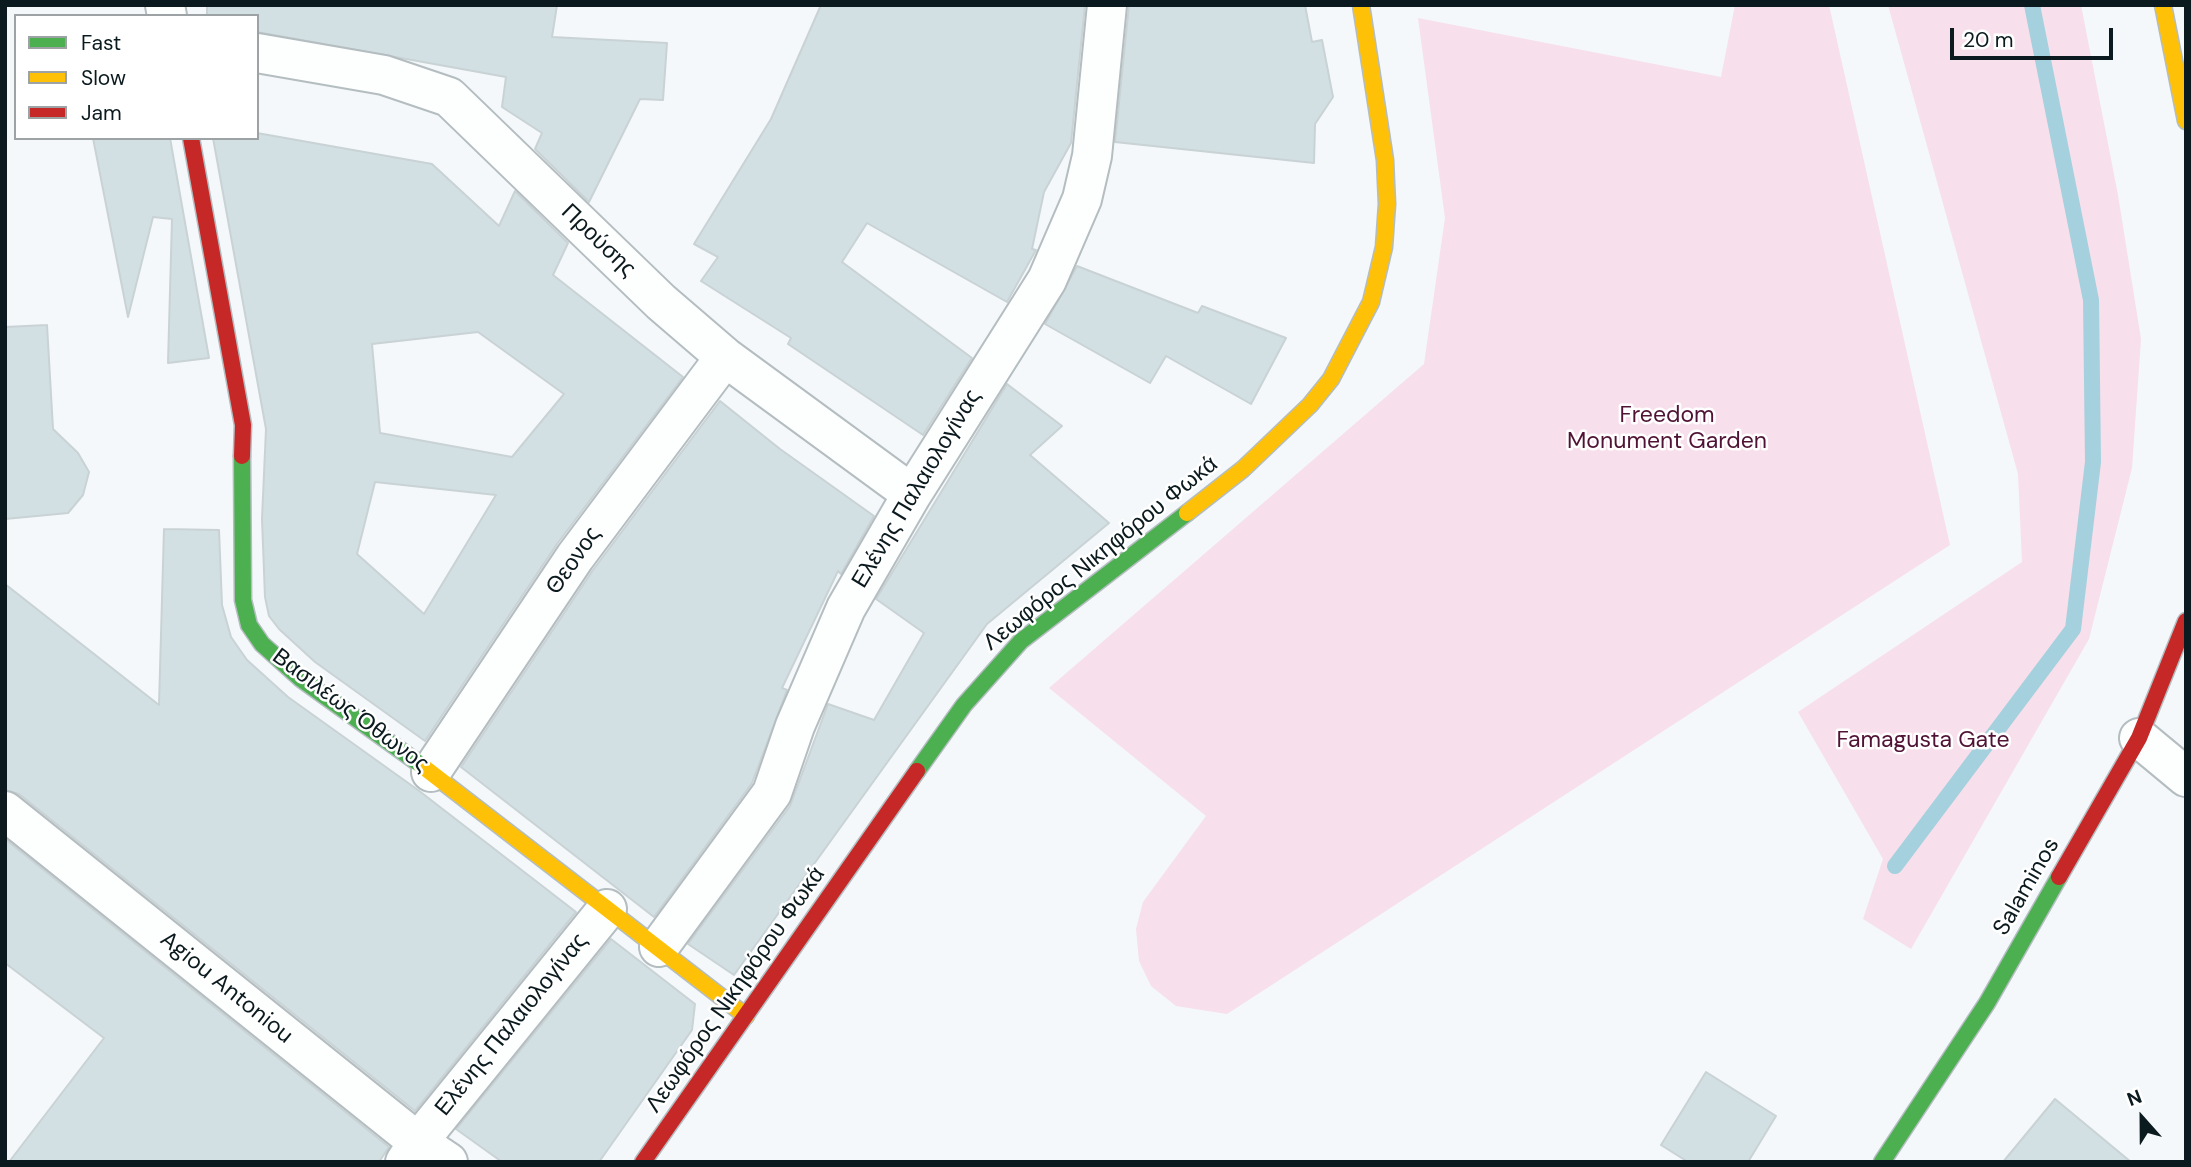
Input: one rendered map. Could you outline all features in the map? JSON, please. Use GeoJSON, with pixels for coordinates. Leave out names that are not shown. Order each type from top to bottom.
{"type":"FeatureCollection","features":[{"type":"Feature","properties":{"kind":"street","name":"Ελένης Παλαιολογίνας"},"geometry":{"type":"LineString","coordinates":[[659,947],[772,793],[795,726],[846,608],[912,494],[1046,279],[1069,233],[1082,199],[1092,156],[1107,5]]}},
{"type":"Feature","properties":{"kind":"street","name":"Λεωφόρος Νικηφόρου Φωκά"},"geometry":{"type":"LineString","coordinates":[[643,1162],[964,705],[994,668],[1021,641],[1244,470],[1311,405],[1343,359],[1371,302],[1384,247],[1387,204],[1385,160],[1361,5]]}},
{"type":"Feature","properties":{"kind":"street"},"geometry":{"type":"LineString","coordinates":[[2163,5],[2186,121]]}},
{"type":"Feature","properties":{"kind":"street","name":"Προύσης"},"geometry":{"type":"LineString","coordinates":[[259,53],[384,75],[449,97],[661,302],[725,357],[912,494]]}},
{"type":"Feature","properties":{"kind":"street","name":"Βασιλέως Όθωνος"},"geometry":{"type":"LineString","coordinates":[[191,140],[243,425],[240,528],[243,600],[249,625],[261,644],[301,679],[430,772],[746,1016]]}},
{"type":"Feature","properties":{"kind":"street","name":"Θεονος"},"geometry":{"type":"LineString","coordinates":[[430,772],[575,557],[725,357]]}},
{"type":"Feature","properties":{"kind":"street","name":"Salaminos"},"geometry":{"type":"LineString","coordinates":[[1882,1162],[1987,1003],[2139,738],[2185,631]]}},
{"type":"Feature","properties":{"kind":"street"},"geometry":{"type":"LineString","coordinates":[[2139,738],[2186,777]]}},
{"type":"Feature","properties":{"kind":"street","name":"Agiou Antoniou"},"geometry":{"type":"LineString","coordinates":[[5,811],[424,1155]]}},
{"type":"Feature","properties":{"kind":"street","name":"Ελένης Παλαιολογίνας"},"geometry":{"type":"LineString","coordinates":[[424,1155],[607,909]]}},
{"type":"Feature","properties":{"kind":"green space","name":"Freedom Monument Garden"},"geometry":{"type":"Polygon","coordinates":[[[1735,5],[1829,5],[1950,545],[1227,1014],[1176,1006],[1151,986],[1139,961],[1136,929],[1143,902],[1206,816],[1049,688],[1424,364],[1445,218],[1418,18],[1721,77],[1735,5]]]}},
{"type":"Feature","properties":{"kind":"green space","name":"Famagusta Gate"},"geometry":{"type":"Polygon","coordinates":[[[1888,5],[2081,5],[2118,195],[2141,339],[2132,468],[2089,639],[1911,949],[1863,919],[1883,859],[1798,712],[2022,562],[2018,474],[1888,5]]]}},
{"type":"Feature","properties":{"kind":"building"},"geometry":{"type":"Polygon","coordinates":[[[207,5],[557,5],[552,37],[667,43],[663,100],[640,99],[589,202],[535,149],[542,133],[502,107],[506,77],[259,32],[259,14],[207,14],[207,5]]]}},
{"type":"Feature","properties":{"kind":"building"},"geometry":{"type":"Polygon","coordinates":[[[821,5],[1085,5],[1071,143],[1044,192],[1032,249],[1036,250],[1007,302],[867,223],[842,262],[972,358],[923,435],[788,344],[791,338],[701,281],[718,257],[694,244],[771,119],[821,5]]]}},
{"type":"Feature","properties":{"kind":"building"},"geometry":{"type":"Polygon","coordinates":[[[1129,5],[1305,5],[1312,42],[1322,40],[1333,97],[1315,124],[1314,163],[1115,142],[1129,5]]]}},
{"type":"Feature","properties":{"kind":"building"},"geometry":{"type":"Polygon","coordinates":[[[259,133],[432,164],[499,226],[515,191],[568,243],[553,275],[683,377],[557,544],[425,741],[315,662],[279,629],[269,616],[265,597],[262,519],[266,429],[213,140],[259,140],[259,133]],[[478,332],[372,344],[380,433],[512,457],[564,394],[478,332]],[[375,482],[357,554],[424,614],[496,495],[375,482]]]}},
{"type":"Feature","properties":{"kind":"building"},"geometry":{"type":"Polygon","coordinates":[[[93,140],[170,140],[209,358],[168,363],[172,219],[153,217],[128,317],[93,140]]]}},
{"type":"Feature","properties":{"kind":"building"},"geometry":{"type":"Polygon","coordinates":[[[1077,266],[1198,313],[1202,306],[1286,338],[1251,404],[1166,356],[1150,383],[1045,324],[1077,266]]]}},
{"type":"Feature","properties":{"kind":"building"},"geometry":{"type":"Polygon","coordinates":[[[47,325],[53,429],[78,453],[89,472],[83,495],[68,513],[5,519],[5,327],[47,325]]]}},
{"type":"Feature","properties":{"kind":"building"},"geometry":{"type":"Polygon","coordinates":[[[1007,384],[1062,426],[1030,455],[1109,523],[987,624],[734,975],[688,944],[790,806],[828,704],[874,720],[924,633],[876,599],[1007,384]]]}},
{"type":"Feature","properties":{"kind":"building"},"geometry":{"type":"Polygon","coordinates":[[[720,401],[780,449],[874,516],[841,574],[838,571],[782,688],[787,690],[752,783],[654,917],[461,767],[593,570],[720,401]]]}},
{"type":"Feature","properties":{"kind":"building"},"geometry":{"type":"Polygon","coordinates":[[[164,529],[219,530],[222,605],[231,637],[247,660],[288,697],[418,790],[576,912],[415,1111],[19,794],[5,790],[5,584],[159,705],[164,529]]]}},
{"type":"Feature","properties":{"kind":"building"},"geometry":{"type":"Polygon","coordinates":[[[5,839],[389,1147],[379,1162],[9,1162],[104,1038],[5,963],[5,839]]]}},
{"type":"Feature","properties":{"kind":"building"},"geometry":{"type":"Polygon","coordinates":[[[611,939],[695,1004],[692,1030],[599,1162],[502,1162],[456,1129],[611,939]]]}},
{"type":"Feature","properties":{"kind":"building"},"geometry":{"type":"Polygon","coordinates":[[[1706,1072],[1776,1116],[1748,1162],[1688,1162],[1661,1145],[1706,1072]]]}},
{"type":"Feature","properties":{"kind":"building"},"geometry":{"type":"Polygon","coordinates":[[[2055,1099],[2131,1162],[2003,1162],[2055,1099]]]}},
{"type":"Feature","properties":{"kind":"waterway"},"geometry":{"type":"LineString","coordinates":[[1895,866],[2073,629],[2093,462],[2091,300],[2032,5]]}},
{"type":"Feature","properties":{"kind":"traffic: fast"},"geometry":{"type":"LineString","coordinates":[[242,456],[243,600],[249,625],[262,644],[301,679],[421,765]]}},
{"type":"Feature","properties":{"kind":"traffic: fast"},"geometry":{"type":"LineString","coordinates":[[917,771],[964,705],[1021,641],[1187,513]]}},
{"type":"Feature","properties":{"kind":"traffic: fast"},"geometry":{"type":"LineString","coordinates":[[1882,1162],[1987,1003],[2059,877]]}},
{"type":"Feature","properties":{"kind":"traffic: slow"},"geometry":{"type":"LineString","coordinates":[[1187,513],[1243,469],[1310,405],[1331,379],[1371,302],[1384,247],[1387,204],[1385,160],[1361,5]]}},
{"type":"Feature","properties":{"kind":"traffic: slow"},"geometry":{"type":"LineString","coordinates":[[2163,5],[2186,121]]}},
{"type":"Feature","properties":{"kind":"traffic: slow"},"geometry":{"type":"LineString","coordinates":[[421,765],[746,1016]]}},
{"type":"Feature","properties":{"kind":"traffic: jam"},"geometry":{"type":"LineString","coordinates":[[191,140],[243,425],[242,456]]}},
{"type":"Feature","properties":{"kind":"traffic: jam"},"geometry":{"type":"LineString","coordinates":[[2059,877],[2139,738],[2186,621]]}},
{"type":"Feature","properties":{"kind":"traffic: jam"},"geometry":{"type":"LineString","coordinates":[[643,1162],[917,771]]}}]}
